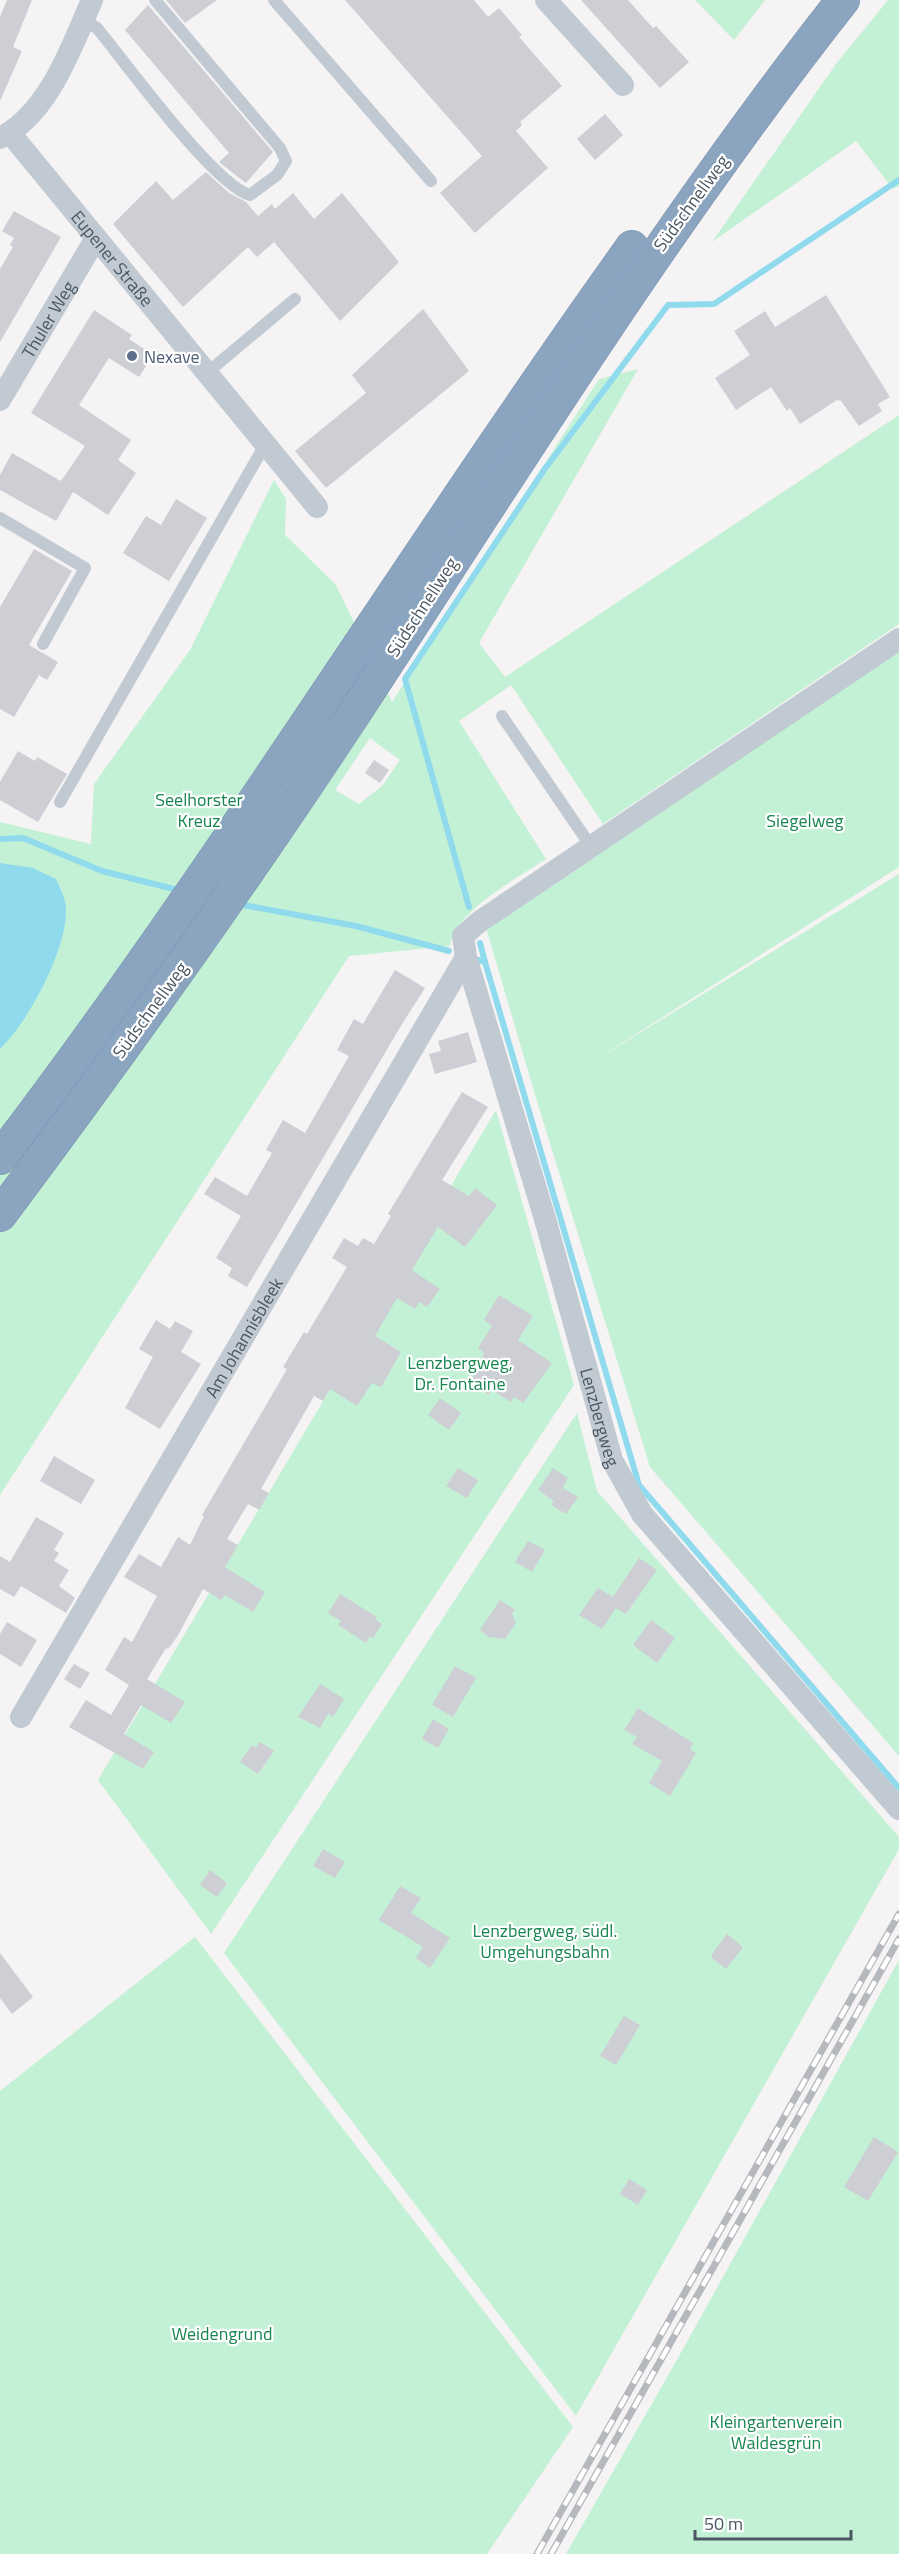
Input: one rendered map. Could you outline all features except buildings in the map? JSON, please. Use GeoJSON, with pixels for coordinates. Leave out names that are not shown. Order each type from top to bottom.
{"type":"FeatureCollection","features":[{"type":"Feature","properties":{"kind":"highway","name":"Südschnellweg"},"geometry":{"type":"LineString","coordinates":[[0,1158],[160,937],[324,698],[442,518],[614,272],[701,150],[816,0]]}},
{"type":"Feature","properties":{"kind":"highway","name":"Südschnellweg"},"geometry":{"type":"LineString","coordinates":[[0,1215],[195,947],[351,718],[632,286],[725,156],[843,0]]}},
{"type":"Feature","properties":{"kind":"street"},"geometry":{"type":"LineString","coordinates":[[546,0],[624,85]]}},
{"type":"Feature","properties":{"kind":"street","name":"Eupener Straße"},"geometry":{"type":"LineString","coordinates":[[88,10],[39,105],[33,114],[5,136],[96,238],[266,442],[317,507]]}},
{"type":"Feature","properties":{"kind":"street","name":"Thuler Weg"},"geometry":{"type":"LineString","coordinates":[[0,400],[96,238]]}},
{"type":"Feature","properties":{"kind":"street"},"geometry":{"type":"LineString","coordinates":[[464,947],[479,922],[899,639]]}},
{"type":"Feature","properties":{"kind":"street","name":"Am Johannisbleek"},"geometry":{"type":"LineString","coordinates":[[21,1718],[464,947]]}},
{"type":"Feature","properties":{"kind":"street","name":"Lenzbergweg"},"geometry":{"type":"LineString","coordinates":[[464,947],[612,1460],[642,1514],[899,1809]]}},
{"type":"Feature","properties":{"kind":"lane"},"geometry":{"type":"LineString","coordinates":[[88,10],[98,28],[190,143],[238,192],[250,195],[277,175],[286,161],[280,148],[155,0]]}},
{"type":"Feature","properties":{"kind":"lane"},"geometry":{"type":"LineString","coordinates":[[274,0],[430,181]]}},
{"type":"Feature","properties":{"kind":"lane"},"geometry":{"type":"LineString","coordinates":[[208,372],[295,299]]}},
{"type":"Feature","properties":{"kind":"lane"},"geometry":{"type":"LineString","coordinates":[[60,802],[266,442]]}},
{"type":"Feature","properties":{"kind":"lane"},"geometry":{"type":"LineString","coordinates":[[0,518],[85,568],[43,644]]}},
{"type":"Feature","properties":{"kind":"lane"},"geometry":{"type":"LineString","coordinates":[[502,716],[590,846]]}},
{"type":"Feature","properties":{"kind":"green space"},"geometry":{"type":"Polygon","coordinates":[[[695,0],[765,0],[734,40],[695,0]]]}},
{"type":"Feature","properties":{"kind":"green space"},"geometry":{"type":"Polygon","coordinates":[[[888,0],[899,0],[899,186],[893,189],[856,141],[712,242],[836,64],[888,0]]]}},
{"type":"Feature","properties":{"kind":"green space","name":"Seelhorster Kreuz"},"geometry":{"type":"Polygon","coordinates":[[[638,369],[479,643],[505,677],[899,415],[899,624],[603,824],[511,685],[459,721],[546,859],[489,896],[475,908],[454,933],[450,946],[349,956],[0,1495],[0,822],[91,844],[94,784],[190,650],[274,480],[286,499],[285,535],[336,585],[392,702],[599,379],[638,369]],[[370,738],[335,790],[359,804],[382,786],[400,760],[370,738]]]}},
{"type":"Feature","properties":{"kind":"green space","name":"Siegelweg"},"geometry":{"type":"Polygon","coordinates":[[[899,646],[899,867],[589,1064],[899,874],[899,1756],[650,1467],[486,928],[899,646]]]}},
{"type":"Feature","properties":{"kind":"green space","name":"Lenzbergweg, Dr. Fontaine"},"geometry":{"type":"Polygon","coordinates":[[[496,1110],[574,1385],[211,1934],[98,1780],[496,1110]]]}},
{"type":"Feature","properties":{"kind":"green space","name":"Lenzbergweg, südl. Umgehungsbahn"},"geometry":{"type":"Polygon","coordinates":[[[577,1413],[597,1491],[899,1837],[899,1849],[576,2416],[224,1953],[577,1413]]]}},
{"type":"Feature","properties":{"kind":"green space","name":"Weidengrund"},"geometry":{"type":"Polygon","coordinates":[[[195,1937],[573,2427],[487,2554],[0,2554],[0,2091],[195,1937]]]}},
{"type":"Feature","properties":{"kind":"green space","name":"Kleingartenverein Waldesgrün"},"geometry":{"type":"Polygon","coordinates":[[[899,1960],[899,2554],[566,2554],[678,2358],[899,1960]]]}},
{"type":"Feature","properties":{"kind":"water"},"geometry":{"type":"Polygon","coordinates":[[[0,863],[33,868],[56,879],[66,909],[65,926],[60,944],[44,984],[23,1021],[0,1049],[0,863]]]}},
{"type":"Feature","properties":{"kind":"waterway"},"geometry":{"type":"LineString","coordinates":[[469,907],[405,679],[544,470],[668,305],[714,304],[899,180]]}},
{"type":"Feature","properties":{"kind":"waterway"},"geometry":{"type":"LineString","coordinates":[[0,839],[23,838],[102,871],[182,891]]}},
{"type":"Feature","properties":{"kind":"waterway"},"geometry":{"type":"LineString","coordinates":[[238,904],[356,926],[449,951]]}},
{"type":"Feature","properties":{"kind":"waterway"},"geometry":{"type":"LineString","coordinates":[[480,943],[485,962]]}},
{"type":"Feature","properties":{"kind":"waterway"},"geometry":{"type":"LineString","coordinates":[[478,960],[485,962],[639,1485],[899,1788]]}},
{"type":"Feature","properties":{"kind":"railway"},"geometry":{"type":"LineString","coordinates":[[537,2554],[899,1914]]}},
{"type":"Feature","properties":{"kind":"railway"},"geometry":{"type":"LineString","coordinates":[[551,2554],[899,1939]]}},
{"type":"Feature","properties":{"kind":"place","name":"Nexave"},"geometry":{"type":"Point","coordinates":[132,356]}}]}
